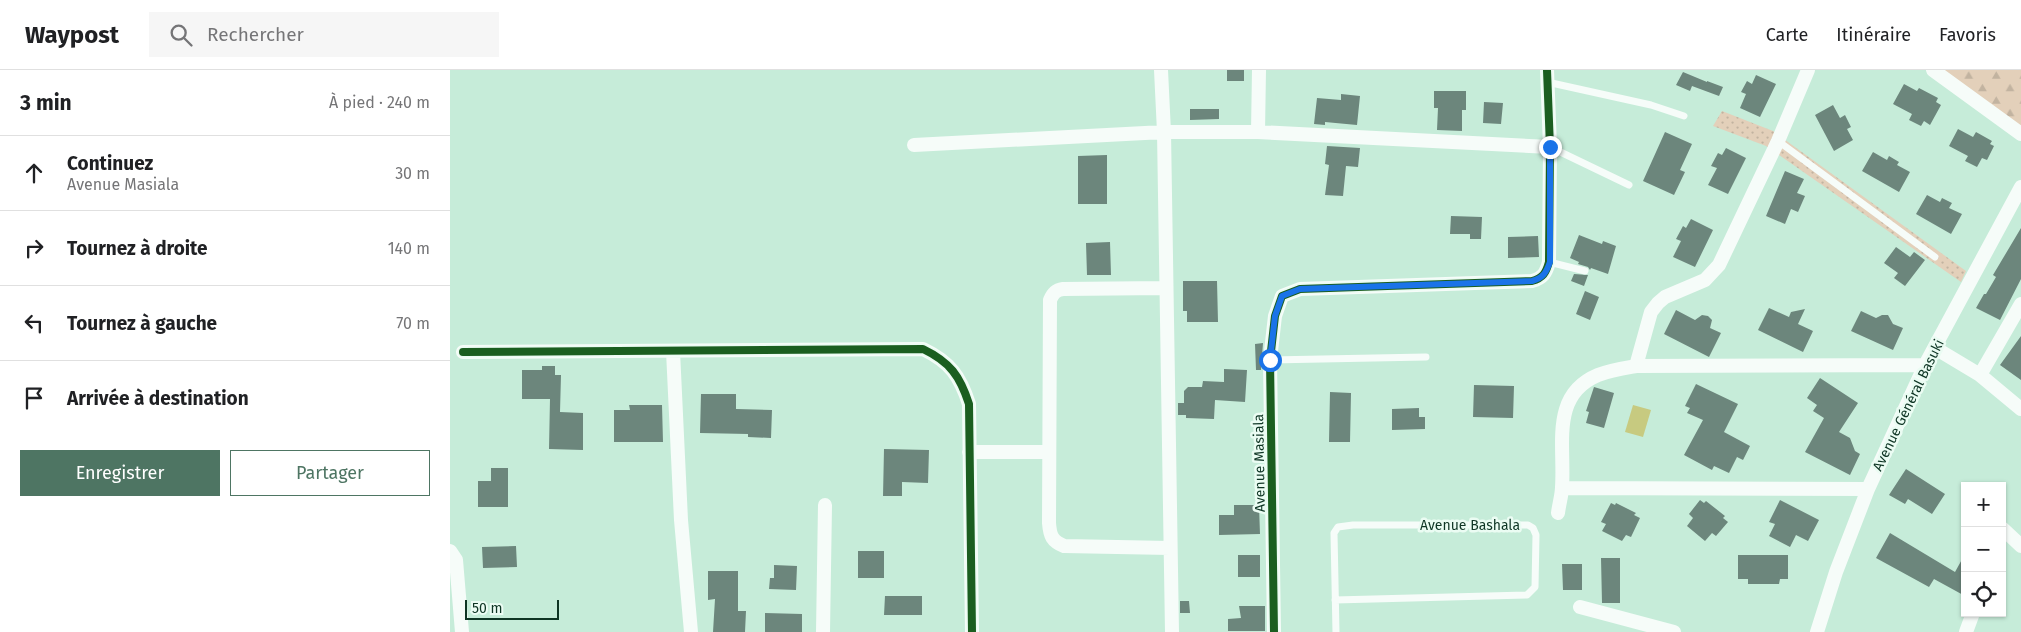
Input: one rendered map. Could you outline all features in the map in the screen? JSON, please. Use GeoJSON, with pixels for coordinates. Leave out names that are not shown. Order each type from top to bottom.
{"type":"FeatureCollection","features":[{"type":"Feature","properties":{"kind":"street"},"geometry":{"type":"LineString","coordinates":[[1161,70],[1164,132],[1172,632]]}},
{"type":"Feature","properties":{"kind":"street"},"geometry":{"type":"LineString","coordinates":[[1258,132],[1259,70]]}},
{"type":"Feature","properties":{"kind":"street"},"geometry":{"type":"LineString","coordinates":[[1636,366],[1651,312],[1658,303],[1665,297],[1705,280],[1719,265],[1778,141],[1808,70]]}},
{"type":"Feature","properties":{"kind":"street"},"geometry":{"type":"LineString","coordinates":[[1933,70],[2021,134]]}},
{"type":"Feature","properties":{"kind":"street"},"geometry":{"type":"LineString","coordinates":[[1547,76],[1550,147],[1550,262]]}},
{"type":"Feature","properties":{"kind":"street"},"geometry":{"type":"LineString","coordinates":[[914,145],[1164,132],[1258,132],[1550,147]]}},
{"type":"Feature","properties":{"kind":"street","name":"Avenue Général Basuki"},"geometry":{"type":"LineString","coordinates":[[1817,632],[1836,572],[1868,488],[1925,365],[2021,187]]}},
{"type":"Feature","properties":{"kind":"street","name":"Avenue Masiala"},"geometry":{"type":"LineString","coordinates":[[1274,632],[1270,360],[1275,316],[1282,296],[1300,289],[1532,281],[1540,279],[1546,272],[1550,262]]}},
{"type":"Feature","properties":{"kind":"street"},"geometry":{"type":"LineString","coordinates":[[1165,288],[1063,289],[1057,290],[1052,294],[1050,300],[1049,523],[1050,536],[1055,542],[1064,546],[1170,548]]}},
{"type":"Feature","properties":{"kind":"street"},"geometry":{"type":"LineString","coordinates":[[1980,375],[2021,304]]}},
{"type":"Feature","properties":{"kind":"street"},"geometry":{"type":"LineString","coordinates":[[1935,348],[1980,375],[2021,409]]}},
{"type":"Feature","properties":{"kind":"street"},"geometry":{"type":"LineString","coordinates":[[463,352],[923,349],[938,356],[950,366],[962,384],[969,404],[972,632]]}},
{"type":"Feature","properties":{"kind":"street"},"geometry":{"type":"LineString","coordinates":[[673,351],[681,520],[691,632]]}},
{"type":"Feature","properties":{"kind":"street"},"geometry":{"type":"LineString","coordinates":[[1558,513],[1562,488],[1562,422],[1566,405],[1570,398],[1587,381],[1599,374],[1636,366],[1925,365]]}},
{"type":"Feature","properties":{"kind":"street"},"geometry":{"type":"LineString","coordinates":[[969,452],[1049,452]]}},
{"type":"Feature","properties":{"kind":"street"},"geometry":{"type":"LineString","coordinates":[[1562,488],[1868,488]]}},
{"type":"Feature","properties":{"kind":"street"},"geometry":{"type":"LineString","coordinates":[[824,632],[825,505]]}},
{"type":"Feature","properties":{"kind":"street"},"geometry":{"type":"LineString","coordinates":[[2006,534],[2021,546]]}},
{"type":"Feature","properties":{"kind":"street"},"geometry":{"type":"LineString","coordinates":[[450,551],[456,560],[462,632]]}},
{"type":"Feature","properties":{"kind":"street"},"geometry":{"type":"LineString","coordinates":[[1580,607],[1667,631]]}},
{"type":"Feature","properties":{"kind":"street"},"geometry":{"type":"LineString","coordinates":[[1966,632],[1972,617]]}},
{"type":"Feature","properties":{"kind":"lane"},"geometry":{"type":"LineString","coordinates":[[1547,76],[1651,104],[1684,116]]}},
{"type":"Feature","properties":{"kind":"lane"},"geometry":{"type":"LineString","coordinates":[[1778,141],[1935,257]]}},
{"type":"Feature","properties":{"kind":"lane"},"geometry":{"type":"LineString","coordinates":[[1550,147],[1629,185]]}},
{"type":"Feature","properties":{"kind":"lane"},"geometry":{"type":"LineString","coordinates":[[1550,262],[1585,271]]}},
{"type":"Feature","properties":{"kind":"lane"},"geometry":{"type":"LineString","coordinates":[[1270,360],[1426,357]]}},
{"type":"Feature","properties":{"kind":"lane","name":"Avenue Bashala"},"geometry":{"type":"LineString","coordinates":[[1335,600],[1527,595],[1534,586],[1536,534],[1533,528],[1528,525],[1344,525],[1338,527],[1334,532],[1335,600],[1336,632]]}},
{"type":"Feature","properties":{"kind":"green space"},"geometry":{"type":"Polygon","coordinates":[[[1944,70],[2021,70],[2021,126],[1944,70]]]}},
{"type":"Feature","properties":{"kind":"green space"},"geometry":{"type":"Polygon","coordinates":[[[1722,111],[1773,131],[1966,271],[1961,282],[1766,146],[1713,126],[1722,111]]]}},
{"type":"Feature","properties":{"kind":"shaded area"},"geometry":{"type":"Polygon","coordinates":[[[1633,405],[1651,410],[1643,437],[1625,432],[1633,405]]]}},
{"type":"Feature","properties":{"kind":"building"},"geometry":{"type":"Polygon","coordinates":[[[1227,70],[1244,70],[1244,81],[1227,81],[1227,70]]]}},
{"type":"Feature","properties":{"kind":"building"},"geometry":{"type":"Polygon","coordinates":[[[1683,72],[1723,87],[1719,96],[1692,86],[1690,91],[1676,85],[1683,72]]]}},
{"type":"Feature","properties":{"kind":"building"},"geometry":{"type":"Polygon","coordinates":[[[1756,75],[1776,84],[1760,117],[1740,108],[1746,94],[1741,92],[1747,81],[1752,84],[1756,75]]]}},
{"type":"Feature","properties":{"kind":"building"},"geometry":{"type":"Polygon","coordinates":[[[1904,84],[1917,91],[1919,88],[1938,98],[1936,102],[1941,105],[1930,125],[1924,121],[1921,126],[1909,120],[1912,114],[1893,104],[1904,84]]]}},
{"type":"Feature","properties":{"kind":"building"},"geometry":{"type":"Polygon","coordinates":[[[1434,91],[1466,91],[1466,110],[1462,110],[1462,131],[1437,130],[1438,108],[1434,108],[1434,91]]]}},
{"type":"Feature","properties":{"kind":"building"},"geometry":{"type":"Polygon","coordinates":[[[1341,94],[1360,96],[1357,125],[1325,122],[1325,125],[1314,124],[1317,98],[1341,100],[1341,94]]]}},
{"type":"Feature","properties":{"kind":"building"},"geometry":{"type":"Polygon","coordinates":[[[1484,102],[1503,103],[1501,124],[1483,123],[1484,102]]]}},
{"type":"Feature","properties":{"kind":"building"},"geometry":{"type":"Polygon","coordinates":[[[1833,105],[1840,118],[1845,115],[1851,127],[1847,129],[1853,140],[1834,151],[1815,115],[1833,105]]]}},
{"type":"Feature","properties":{"kind":"building"},"geometry":{"type":"Polygon","coordinates":[[[1190,109],[1219,109],[1219,119],[1190,120],[1190,109]]]}},
{"type":"Feature","properties":{"kind":"building"},"geometry":{"type":"Polygon","coordinates":[[[1958,129],[1973,137],[1976,132],[1992,141],[1990,144],[1994,146],[1987,160],[1982,158],[1977,167],[1965,161],[1968,156],[1949,146],[1958,129]]]}},
{"type":"Feature","properties":{"kind":"building"},"geometry":{"type":"Polygon","coordinates":[[[1665,132],[1692,144],[1680,170],[1685,172],[1674,195],[1643,181],[1665,132]]]}},
{"type":"Feature","properties":{"kind":"building"},"geometry":{"type":"Polygon","coordinates":[[[1327,146],[1360,148],[1358,167],[1346,166],[1343,196],[1325,195],[1329,165],[1325,164],[1327,146]]]}},
{"type":"Feature","properties":{"kind":"building"},"geometry":{"type":"Polygon","coordinates":[[[1726,148],[1746,158],[1728,194],[1708,185],[1717,168],[1711,166],[1718,153],[1722,155],[1726,148]]]}},
{"type":"Feature","properties":{"kind":"building"},"geometry":{"type":"Polygon","coordinates":[[[1873,152],[1887,160],[1889,156],[1899,162],[1897,165],[1910,172],[1899,192],[1862,171],[1873,152]]]}},
{"type":"Feature","properties":{"kind":"building"},"geometry":{"type":"Polygon","coordinates":[[[1107,155],[1107,204],[1078,204],[1078,156],[1107,155]]]}},
{"type":"Feature","properties":{"kind":"building"},"geometry":{"type":"Polygon","coordinates":[[[1785,171],[1804,179],[1797,193],[1805,196],[1798,212],[1791,209],[1785,224],[1766,216],[1785,171]]]}},
{"type":"Feature","properties":{"kind":"building"},"geometry":{"type":"Polygon","coordinates":[[[1927,195],[1940,202],[1942,198],[1952,203],[1949,208],[1962,214],[1951,234],[1916,214],[1927,195]]]}},
{"type":"Feature","properties":{"kind":"building"},"geometry":{"type":"Polygon","coordinates":[[[1451,216],[1482,217],[1481,239],[1470,239],[1470,234],[1450,234],[1451,216]]]}},
{"type":"Feature","properties":{"kind":"building"},"geometry":{"type":"Polygon","coordinates":[[[1691,219],[1713,230],[1695,267],[1673,257],[1681,241],[1676,239],[1683,226],[1686,228],[1691,219]]]}},
{"type":"Feature","properties":{"kind":"building"},"geometry":{"type":"Polygon","coordinates":[[[2021,228],[2021,279],[2000,320],[1976,308],[1996,277],[1993,275],[2021,228]]]}},
{"type":"Feature","properties":{"kind":"building"},"geometry":{"type":"Polygon","coordinates":[[[1579,235],[1602,244],[1603,241],[1616,246],[1608,274],[1591,268],[1590,270],[1588,267],[1578,264],[1579,262],[1570,258],[1579,235]]]}},
{"type":"Feature","properties":{"kind":"building"},"geometry":{"type":"Polygon","coordinates":[[[1538,236],[1539,257],[1508,258],[1508,237],[1538,236]]]}},
{"type":"Feature","properties":{"kind":"building"},"geometry":{"type":"Polygon","coordinates":[[[1110,242],[1111,275],[1087,275],[1086,243],[1110,242]]]}},
{"type":"Feature","properties":{"kind":"building"},"geometry":{"type":"Polygon","coordinates":[[[1896,247],[1910,257],[1914,252],[1925,260],[1905,286],[1894,278],[1898,273],[1884,263],[1896,247]]]}},
{"type":"Feature","properties":{"kind":"building"},"geometry":{"type":"Polygon","coordinates":[[[1574,274],[1588,275],[1584,286],[1571,281],[1574,274]]]}},
{"type":"Feature","properties":{"kind":"building"},"geometry":{"type":"Polygon","coordinates":[[[1183,281],[1217,281],[1218,322],[1187,322],[1187,311],[1183,311],[1183,281]]]}},
{"type":"Feature","properties":{"kind":"building"},"geometry":{"type":"Polygon","coordinates":[[[1585,291],[1599,297],[1590,320],[1576,314],[1585,291]]]}},
{"type":"Feature","properties":{"kind":"building"},"geometry":{"type":"Polygon","coordinates":[[[1769,308],[1789,317],[1791,312],[1805,309],[1798,324],[1813,331],[1803,352],[1758,330],[1769,308]]]}},
{"type":"Feature","properties":{"kind":"building"},"geometry":{"type":"Polygon","coordinates":[[[1676,310],[1695,320],[1702,315],[1708,316],[1712,320],[1710,328],[1721,333],[1709,357],[1664,334],[1676,310]]]}},
{"type":"Feature","properties":{"kind":"building"},"geometry":{"type":"Polygon","coordinates":[[[1861,311],[1876,318],[1888,315],[1893,324],[1903,328],[1893,350],[1851,331],[1861,311]]]}},
{"type":"Feature","properties":{"kind":"building"},"geometry":{"type":"Polygon","coordinates":[[[2021,336],[2021,380],[2000,365],[2021,336]]]}},
{"type":"Feature","properties":{"kind":"building"},"geometry":{"type":"Polygon","coordinates":[[[1263,343],[1261,370],[1256,370],[1255,344],[1263,343]]]}},
{"type":"Feature","properties":{"kind":"building"},"geometry":{"type":"Polygon","coordinates":[[[542,366],[555,366],[555,375],[561,375],[560,412],[583,413],[583,450],[549,449],[550,399],[522,399],[522,370],[542,370],[542,366]]]}},
{"type":"Feature","properties":{"kind":"building"},"geometry":{"type":"Polygon","coordinates":[[[1224,369],[1247,370],[1245,402],[1215,400],[1214,419],[1186,418],[1186,415],[1178,415],[1178,403],[1184,403],[1184,391],[1188,387],[1202,387],[1203,381],[1224,382],[1224,369]]]}},
{"type":"Feature","properties":{"kind":"building"},"geometry":{"type":"Polygon","coordinates":[[[1820,378],[1858,403],[1839,432],[1850,438],[1855,451],[1860,454],[1850,475],[1805,452],[1824,418],[1813,411],[1817,405],[1807,398],[1820,378]]]}},
{"type":"Feature","properties":{"kind":"building"},"geometry":{"type":"Polygon","coordinates":[[[1696,384],[1738,404],[1724,432],[1750,446],[1743,460],[1737,457],[1729,473],[1714,466],[1712,470],[1684,455],[1703,420],[1687,413],[1690,408],[1685,406],[1696,384]]]}},
{"type":"Feature","properties":{"kind":"building"},"geometry":{"type":"Polygon","coordinates":[[[1474,385],[1514,386],[1513,418],[1473,417],[1474,385]]]}},
{"type":"Feature","properties":{"kind":"building"},"geometry":{"type":"Polygon","coordinates":[[[1594,387],[1614,393],[1604,428],[1586,423],[1589,412],[1586,411],[1594,387]]]}},
{"type":"Feature","properties":{"kind":"building"},"geometry":{"type":"Polygon","coordinates":[[[1330,392],[1351,393],[1350,442],[1329,442],[1330,392]]]}},
{"type":"Feature","properties":{"kind":"building"},"geometry":{"type":"Polygon","coordinates":[[[701,394],[736,394],[736,409],[772,410],[771,438],[748,437],[748,434],[700,433],[701,394]]]}},
{"type":"Feature","properties":{"kind":"building"},"geometry":{"type":"Polygon","coordinates":[[[629,405],[662,405],[663,442],[614,442],[614,410],[630,410],[629,405]]]}},
{"type":"Feature","properties":{"kind":"building"},"geometry":{"type":"Polygon","coordinates":[[[1419,408],[1419,417],[1425,417],[1425,429],[1392,430],[1392,409],[1419,408]]]}},
{"type":"Feature","properties":{"kind":"building"},"geometry":{"type":"Polygon","coordinates":[[[884,449],[929,450],[928,483],[902,482],[902,496],[883,496],[884,449]]]}},
{"type":"Feature","properties":{"kind":"building"},"geometry":{"type":"Polygon","coordinates":[[[491,468],[508,468],[508,507],[478,507],[478,481],[491,481],[491,468]]]}},
{"type":"Feature","properties":{"kind":"building"},"geometry":{"type":"Polygon","coordinates":[[[1906,469],[1945,494],[1932,514],[1908,499],[1905,504],[1889,495],[1906,469]]]}},
{"type":"Feature","properties":{"kind":"building"},"geometry":{"type":"Polygon","coordinates":[[[1700,500],[1704,503],[1706,501],[1725,516],[1723,518],[1728,522],[1716,536],[1712,533],[1705,541],[1687,526],[1693,518],[1689,514],[1700,500]]]}},
{"type":"Feature","properties":{"kind":"building"},"geometry":{"type":"Polygon","coordinates":[[[1780,500],[1819,520],[1808,541],[1796,535],[1790,547],[1769,536],[1775,524],[1769,522],[1780,500]]]}},
{"type":"Feature","properties":{"kind":"building"},"geometry":{"type":"Polygon","coordinates":[[[1611,503],[1615,505],[1616,503],[1636,513],[1634,515],[1640,518],[1631,537],[1626,535],[1622,541],[1602,531],[1606,524],[1601,522],[1611,503]]]}},
{"type":"Feature","properties":{"kind":"building"},"geometry":{"type":"Polygon","coordinates":[[[1234,505],[1259,505],[1260,534],[1219,535],[1219,515],[1234,515],[1234,505]]]}},
{"type":"Feature","properties":{"kind":"building"},"geometry":{"type":"Polygon","coordinates":[[[1890,533],[1955,572],[1961,561],[1961,594],[1934,579],[1929,587],[1876,558],[1890,533]]]}},
{"type":"Feature","properties":{"kind":"building"},"geometry":{"type":"Polygon","coordinates":[[[516,546],[517,567],[483,568],[482,547],[516,546]]]}},
{"type":"Feature","properties":{"kind":"building"},"geometry":{"type":"Polygon","coordinates":[[[858,551],[884,551],[884,578],[858,578],[858,551]]]}},
{"type":"Feature","properties":{"kind":"building"},"geometry":{"type":"Polygon","coordinates":[[[1238,555],[1260,555],[1260,577],[1238,577],[1238,555]]]}},
{"type":"Feature","properties":{"kind":"building"},"geometry":{"type":"Polygon","coordinates":[[[1738,555],[1788,555],[1788,579],[1780,579],[1779,584],[1748,584],[1748,579],[1738,579],[1738,555]]]}},
{"type":"Feature","properties":{"kind":"building"},"geometry":{"type":"Polygon","coordinates":[[[1601,558],[1620,558],[1620,603],[1602,603],[1601,558]]]}},
{"type":"Feature","properties":{"kind":"building"},"geometry":{"type":"Polygon","coordinates":[[[1562,564],[1582,564],[1582,590],[1563,590],[1562,564]]]}},
{"type":"Feature","properties":{"kind":"building"},"geometry":{"type":"Polygon","coordinates":[[[774,565],[797,566],[796,590],[769,589],[770,578],[774,578],[774,565]]]}},
{"type":"Feature","properties":{"kind":"building"},"geometry":{"type":"Polygon","coordinates":[[[708,571],[738,571],[738,611],[746,611],[745,632],[713,632],[715,599],[708,600],[708,571]]]}},
{"type":"Feature","properties":{"kind":"building"},"geometry":{"type":"Polygon","coordinates":[[[885,596],[922,596],[922,615],[884,615],[885,596]]]}},
{"type":"Feature","properties":{"kind":"building"},"geometry":{"type":"Polygon","coordinates":[[[1180,601],[1189,601],[1190,613],[1180,613],[1180,601]]]}},
{"type":"Feature","properties":{"kind":"building"},"geometry":{"type":"Polygon","coordinates":[[[1239,606],[1265,606],[1265,631],[1228,631],[1228,619],[1241,618],[1239,606]]]}},
{"type":"Feature","properties":{"kind":"building"},"geometry":{"type":"Polygon","coordinates":[[[765,613],[802,614],[802,632],[765,632],[765,613]]]}},
{"type":"Feature","properties":{"kind":"cycle path"},"geometry":{"type":"LineString","coordinates":[[1274,632],[1270,360],[1275,316],[1282,296],[1300,289],[1532,281],[1541,277],[1549,262],[1550,147],[1547,70]]}},
{"type":"Feature","properties":{"kind":"cycle path"},"geometry":{"type":"LineString","coordinates":[[463,352],[923,349],[940,359],[953,371],[962,385],[969,404],[972,632]]}},
{"type":"Feature","properties":{"kind":"route"},"geometry":{"type":"LineString","coordinates":[[1270,360],[1275,316],[1282,296],[1300,289],[1532,281],[1540,279],[1546,272],[1550,262],[1550,147]]}}]}
